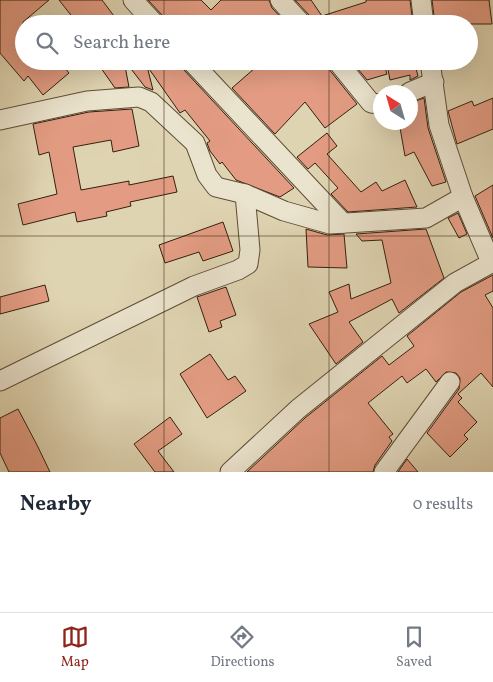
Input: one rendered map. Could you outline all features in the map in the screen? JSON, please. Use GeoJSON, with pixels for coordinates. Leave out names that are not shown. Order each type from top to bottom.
{"type":"FeatureCollection","features":[{"type":"Feature","properties":{"kind":"street"},"geometry":{"type":"LineString","coordinates":[[133,0],[147,15]]}},
{"type":"Feature","properties":{"kind":"street"},"geometry":{"type":"LineString","coordinates":[[280,0],[294,15]]}},
{"type":"Feature","properties":{"kind":"street"},"geometry":{"type":"LineString","coordinates":[[421,0],[423,15]]}},
{"type":"Feature","properties":{"kind":"street"},"geometry":{"type":"LineString","coordinates":[[200,70],[344,223]]}},
{"type":"Feature","properties":{"kind":"street"},"geometry":{"type":"LineString","coordinates":[[345,70],[373,102]]}},
{"type":"Feature","properties":{"kind":"street"},"geometry":{"type":"LineString","coordinates":[[230,472],[298,409],[455,283],[492,262],[463,197],[439,125],[432,70]]}},
{"type":"Feature","properties":{"kind":"street"},"geometry":{"type":"LineString","coordinates":[[418,89],[434,82]]}},
{"type":"Feature","properties":{"kind":"street"},"geometry":{"type":"LineString","coordinates":[[0,120],[87,100],[139,97],[150,102],[195,143],[207,175],[216,187],[245,194],[284,211],[330,224],[426,218],[463,197]]}},
{"type":"Feature","properties":{"kind":"street"},"geometry":{"type":"LineString","coordinates":[[0,381],[194,286],[238,270],[248,264],[250,250],[245,194]]}},
{"type":"Feature","properties":{"kind":"street"},"geometry":{"type":"LineString","coordinates":[[384,472],[450,382]]}},
{"type":"Feature","properties":{"kind":"building"},"geometry":{"type":"Polygon","coordinates":[[[0,0],[49,0],[31,15],[15,15],[15,70],[66,70],[69,73],[43,95],[28,76],[24,81],[0,53],[0,0]]]}},
{"type":"Feature","properties":{"kind":"building"},"geometry":{"type":"Polygon","coordinates":[[[59,0],[102,0],[113,15],[71,15],[59,0]]]}},
{"type":"Feature","properties":{"kind":"building"},"geometry":{"type":"Polygon","coordinates":[[[148,0],[201,0],[211,10],[221,0],[269,0],[272,8],[279,15],[162,15],[148,0]]]}},
{"type":"Feature","properties":{"kind":"building"},"geometry":{"type":"Polygon","coordinates":[[[295,0],[311,0],[321,15],[309,15],[295,0]]]}},
{"type":"Feature","properties":{"kind":"building"},"geometry":{"type":"Polygon","coordinates":[[[366,0],[410,0],[412,15],[325,15],[366,2],[366,0]]]}},
{"type":"Feature","properties":{"kind":"building"},"geometry":{"type":"Polygon","coordinates":[[[432,0],[489,0],[492,24],[478,24],[478,15],[434,15],[432,0]]]}},
{"type":"Feature","properties":{"kind":"building"},"geometry":{"type":"Polygon","coordinates":[[[102,70],[126,70],[129,87],[115,88],[102,70]]]}},
{"type":"Feature","properties":{"kind":"building"},"geometry":{"type":"Polygon","coordinates":[[[132,70],[148,70],[153,90],[145,87],[132,70]]]}},
{"type":"Feature","properties":{"kind":"building"},"geometry":{"type":"Polygon","coordinates":[[[150,70],[184,70],[294,188],[280,197],[236,180],[222,162],[220,164],[210,151],[207,143],[210,141],[185,110],[180,113],[150,70]]]}},
{"type":"Feature","properties":{"kind":"building"},"geometry":{"type":"Polygon","coordinates":[[[253,70],[330,70],[357,104],[325,128],[305,102],[275,134],[232,88],[253,70]]]}},
{"type":"Feature","properties":{"kind":"building"},"geometry":{"type":"Polygon","coordinates":[[[359,70],[386,70],[387,74],[367,80],[359,70]]]}},
{"type":"Feature","properties":{"kind":"building"},"geometry":{"type":"Polygon","coordinates":[[[388,70],[416,70],[418,76],[410,80],[410,75],[390,80],[388,70]]]}},
{"type":"Feature","properties":{"kind":"building"},"geometry":{"type":"Polygon","coordinates":[[[424,98],[428,128],[446,182],[432,186],[414,152],[405,156],[400,130],[418,130],[418,100],[424,98]]]}},
{"type":"Feature","properties":{"kind":"building"},"geometry":{"type":"Polygon","coordinates":[[[493,98],[493,129],[457,144],[448,111],[472,101],[474,106],[493,98]]]}},
{"type":"Feature","properties":{"kind":"building"},"geometry":{"type":"Polygon","coordinates":[[[132,109],[139,146],[113,152],[111,140],[73,147],[81,190],[129,181],[129,185],[173,176],[177,192],[130,202],[131,206],[106,212],[107,216],[77,222],[75,212],[23,225],[18,204],[57,194],[49,152],[39,155],[33,124],[89,112],[132,109]]]}},
{"type":"Feature","properties":{"kind":"building"},"geometry":{"type":"Polygon","coordinates":[[[327,133],[337,146],[327,154],[361,192],[376,182],[382,191],[405,180],[417,207],[348,212],[331,194],[338,188],[315,163],[308,169],[297,157],[327,133]]]}},
{"type":"Feature","properties":{"kind":"building"},"geometry":{"type":"Polygon","coordinates":[[[493,185],[493,238],[475,196],[493,185]]]}},
{"type":"Feature","properties":{"kind":"building"},"geometry":{"type":"Polygon","coordinates":[[[458,213],[467,234],[459,238],[448,218],[458,213]]]}},
{"type":"Feature","properties":{"kind":"building"},"geometry":{"type":"Polygon","coordinates":[[[223,222],[233,251],[203,261],[199,252],[165,263],[159,245],[223,222]]]}},
{"type":"Feature","properties":{"kind":"building"},"geometry":{"type":"Polygon","coordinates":[[[306,229],[327,235],[344,234],[347,268],[308,267],[306,229]]]}},
{"type":"Feature","properties":{"kind":"building"},"geometry":{"type":"Polygon","coordinates":[[[426,229],[444,278],[399,313],[392,299],[349,322],[363,342],[336,364],[309,324],[338,312],[329,292],[349,284],[351,299],[391,283],[382,240],[362,241],[356,234],[426,229]]]}},
{"type":"Feature","properties":{"kind":"building"},"geometry":{"type":"Polygon","coordinates":[[[493,275],[493,291],[485,295],[493,308],[493,387],[481,373],[458,394],[462,398],[458,402],[477,422],[464,435],[468,439],[450,457],[427,433],[459,389],[460,378],[456,373],[446,372],[436,382],[426,369],[407,383],[402,376],[368,403],[393,434],[389,437],[392,441],[375,465],[373,472],[247,472],[305,418],[382,356],[389,365],[414,346],[407,336],[461,292],[493,275]]]}},
{"type":"Feature","properties":{"kind":"building"},"geometry":{"type":"Polygon","coordinates":[[[45,285],[49,301],[0,314],[0,297],[45,285]]]}},
{"type":"Feature","properties":{"kind":"building"},"geometry":{"type":"Polygon","coordinates":[[[226,287],[236,315],[220,321],[222,327],[209,332],[197,297],[226,287]]]}},
{"type":"Feature","properties":{"kind":"building"},"geometry":{"type":"Polygon","coordinates":[[[210,354],[228,380],[235,376],[246,391],[207,418],[180,374],[210,354]]]}},
{"type":"Feature","properties":{"kind":"building"},"geometry":{"type":"Polygon","coordinates":[[[18,409],[50,472],[9,472],[0,453],[0,418],[18,409]]]}},
{"type":"Feature","properties":{"kind":"building"},"geometry":{"type":"Polygon","coordinates":[[[170,417],[182,434],[158,451],[174,472],[155,472],[134,444],[170,417]]]}},
{"type":"Feature","properties":{"kind":"building"},"geometry":{"type":"Polygon","coordinates":[[[407,459],[418,472],[398,472],[407,459]]]}}]}
